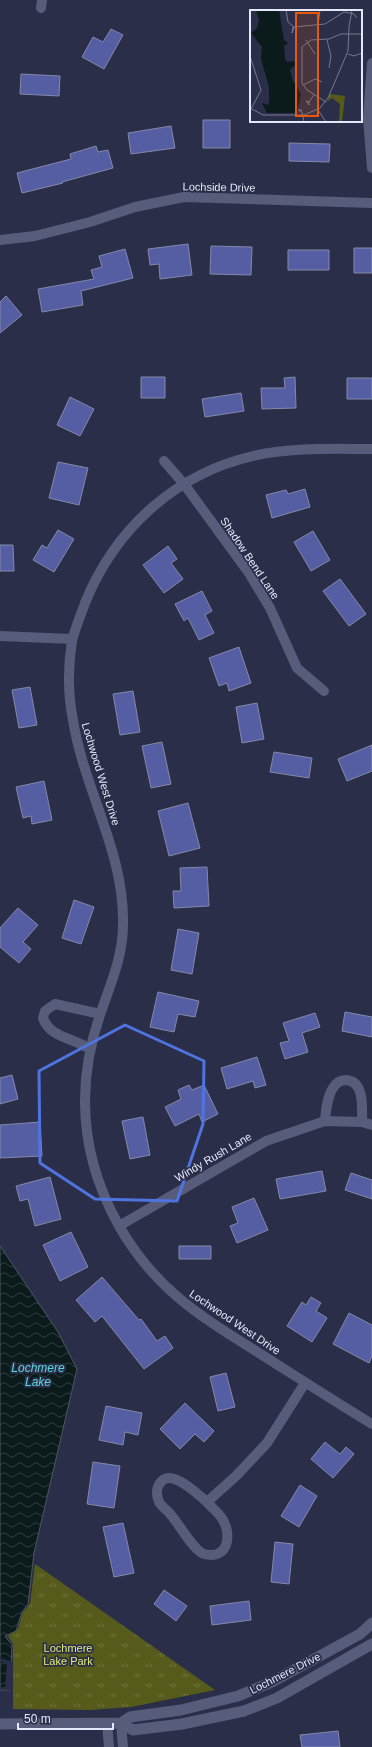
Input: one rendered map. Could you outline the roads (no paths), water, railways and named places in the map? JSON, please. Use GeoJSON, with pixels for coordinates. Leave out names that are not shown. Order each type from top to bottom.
{"type":"FeatureCollection","features":[{"type":"Feature","properties":{"kind":"street"},"geometry":{"type":"LineString","coordinates":[[372,63],[368,118],[372,168]]}},
{"type":"Feature","properties":{"kind":"street","name":"Lochside Drive"},"geometry":{"type":"LineString","coordinates":[[0,240],[35,236],[90,222],[135,206],[184,197],[372,203]]}},
{"type":"Feature","properties":{"kind":"street","name":"Lochwood West Drive"},"geometry":{"type":"LineString","coordinates":[[372,449],[274,452],[229,463],[184,484],[150,508],[108,557],[93,584],[72,639],[70,677],[73,722],[84,768],[114,859],[122,890],[123,928],[121,947],[117,968],[100,1014],[90,1050],[84,1094],[86,1134],[98,1184],[119,1226],[148,1269],[188,1307],[305,1383],[372,1424]]}},
{"type":"Feature","properties":{"kind":"street","name":"Shadow Bend Lane"},"geometry":{"type":"LineString","coordinates":[[164,461],[184,484],[237,555],[260,591],[276,621],[297,668],[324,691]]}},
{"type":"Feature","properties":{"kind":"street"},"geometry":{"type":"LineString","coordinates":[[0,636],[72,639]]}},
{"type":"Feature","properties":{"kind":"street"},"geometry":{"type":"LineString","coordinates":[[90,1050],[82,1044],[62,1036],[48,1028],[43,1018],[45,1011],[50,1006],[56,1004],[100,1014]]}},
{"type":"Feature","properties":{"kind":"street"},"geometry":{"type":"LineString","coordinates":[[325,1121],[332,1088],[337,1083],[347,1080],[353,1082],[360,1093],[362,1104],[362,1122]]}},
{"type":"Feature","properties":{"kind":"street","name":"Windy Rush Lane"},"geometry":{"type":"LineString","coordinates":[[119,1226],[208,1173],[266,1141],[325,1121],[362,1122],[372,1125]]}},
{"type":"Feature","properties":{"kind":"street"},"geometry":{"type":"LineString","coordinates":[[207,1502],[236,1476],[267,1443],[305,1383]]}},
{"type":"Feature","properties":{"kind":"street"},"geometry":{"type":"LineString","coordinates":[[170,1478],[178,1480],[207,1502],[222,1519],[228,1531],[228,1541],[224,1550],[216,1554],[204,1554],[194,1548],[183,1529],[159,1503],[157,1494],[158,1486],[162,1480],[170,1478]]}},
{"type":"Feature","properties":{"kind":"street","name":"Lochmere Drive"},"geometry":{"type":"LineString","coordinates":[[121,1723],[130,1717],[182,1710],[238,1696],[272,1682],[360,1634],[372,1623]]}},
{"type":"Feature","properties":{"kind":"street"},"geometry":{"type":"LineString","coordinates":[[360,1634],[371,1648]]}},
{"type":"Feature","properties":{"kind":"street","name":"Lochmere Drive"},"geometry":{"type":"LineString","coordinates":[[0,1724],[121,1723],[133,1730],[182,1724],[244,1711],[277,1698],[371,1648]]}},
{"type":"Feature","properties":{"kind":"street"},"geometry":{"type":"LineString","coordinates":[[107,1723],[109,1747]]}},
{"type":"Feature","properties":{"kind":"street"},"geometry":{"type":"LineString","coordinates":[[121,1723],[123,1747]]}},
{"type":"Feature","properties":{"kind":"water","name":"Lochmere Lake"},"geometry":{"type":"Polygon","coordinates":[[[0,1246],[58,1332],[77,1369],[34,1553],[28,1604],[22,1612],[16,1631],[5,1636],[12,1645],[10,1690],[0,1690],[0,1246]]]}},
{"type":"Feature","properties":{"kind":"park label","name":"Lochmere Lake Park"},"geometry":{"type":"Point","coordinates":[68,1654]}}]}
